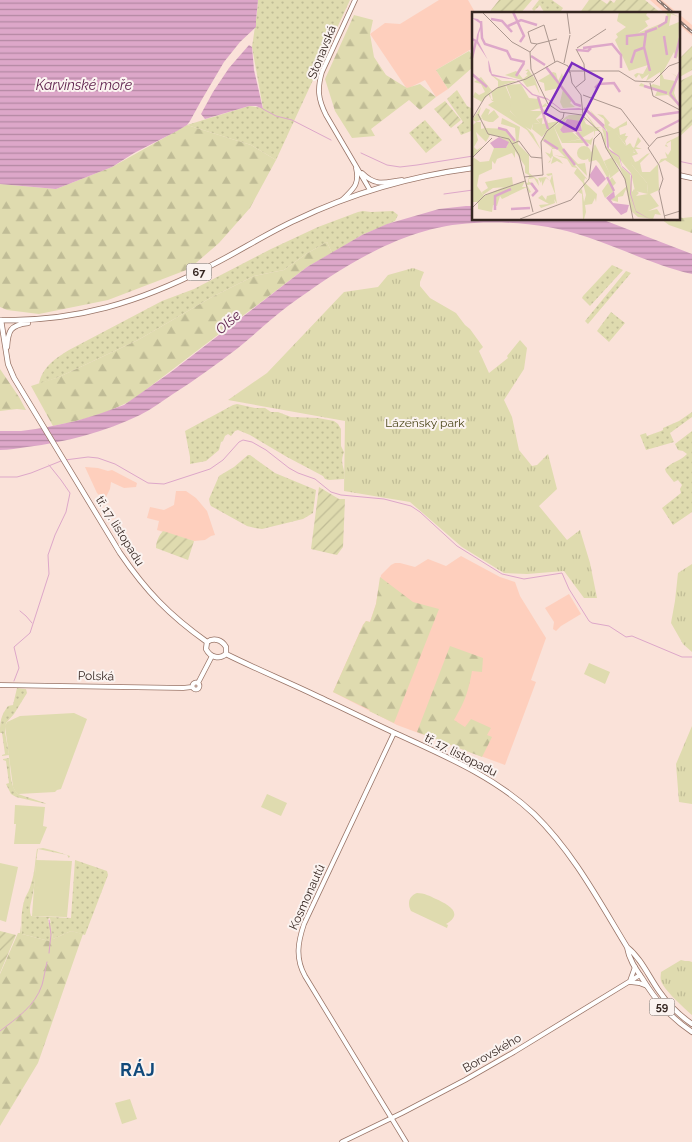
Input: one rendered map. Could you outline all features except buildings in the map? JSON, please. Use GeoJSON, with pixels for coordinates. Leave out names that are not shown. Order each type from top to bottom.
{"type":"FeatureCollection","features":[{"type":"Feature","properties":{"kind":"main road","name":"67"},"geometry":{"type":"LineString","coordinates":[[0,320],[65,317],[128,301],[160,290],[216,263],[289,223],[341,201],[370,190],[408,180],[472,168]]}},
{"type":"Feature","properties":{"kind":"main road"},"geometry":{"type":"LineString","coordinates":[[6,356],[8,333],[14,327],[19,324],[34,323],[47,319]]}},
{"type":"Feature","properties":{"kind":"main road"},"geometry":{"type":"LineString","coordinates":[[0,320],[6,356]]}},
{"type":"Feature","properties":{"kind":"main road"},"geometry":{"type":"LineString","coordinates":[[0,339],[6,356]]}},
{"type":"Feature","properties":{"kind":"main road","name":"tř. 17. listopadu"},"geometry":{"type":"LineString","coordinates":[[6,356],[11,372],[27,400],[136,576],[166,610],[207,642]]}},
{"type":"Feature","properties":{"kind":"main road"},"geometry":{"type":"LineString","coordinates":[[212,640],[221,641],[226,648],[226,654],[220,657],[212,656],[206,649],[207,642],[212,640]]}},
{"type":"Feature","properties":{"kind":"main road","name":"tř. 17. listopadu"},"geometry":{"type":"LineString","coordinates":[[226,654],[476,772],[526,807],[567,852],[627,947],[635,967],[666,1012],[692,1032]]}},
{"type":"Feature","properties":{"kind":"main road","name":"tř. 17. listopadu"},"geometry":{"type":"LineString","coordinates":[[627,947],[634,952],[671,1007],[692,1024]]}},
{"type":"Feature","properties":{"kind":"street","name":"Stonavská"},"geometry":{"type":"LineString","coordinates":[[356,0],[322,72],[318,85],[322,107],[370,190]]}},
{"type":"Feature","properties":{"kind":"street"},"geometry":{"type":"LineString","coordinates":[[352,159],[363,174],[373,182],[408,180]]}},
{"type":"Feature","properties":{"kind":"street"},"geometry":{"type":"LineString","coordinates":[[341,201],[353,190],[358,178],[352,159]]}},
{"type":"Feature","properties":{"kind":"street","name":"Polská"},"geometry":{"type":"LineString","coordinates":[[0,685],[192,687],[194,683],[198,683],[212,656]]}},
{"type":"Feature","properties":{"kind":"street","name":"Kosmonautů"},"geometry":{"type":"LineString","coordinates":[[394,733],[304,924],[298,955],[302,970],[406,1142]]}},
{"type":"Feature","properties":{"kind":"street"},"geometry":{"type":"LineString","coordinates":[[635,967],[630,982],[647,986]]}},
{"type":"Feature","properties":{"kind":"street","name":"Borovského"},"geometry":{"type":"LineString","coordinates":[[342,1142],[473,1076],[646,971]]}},
{"type":"Feature","properties":{"kind":"shaded area"},"geometry":{"type":"Polygon","coordinates":[[[439,0],[468,0],[475,12],[472,12],[472,49],[436,70],[448,89],[436,97],[425,80],[407,89],[370,34],[385,23],[400,24],[439,0]]]}},
{"type":"Feature","properties":{"kind":"shaded area"},"geometry":{"type":"Polygon","coordinates":[[[650,0],[662,0],[676,12],[664,12],[650,0]]]}},
{"type":"Feature","properties":{"kind":"shaded area"},"geometry":{"type":"Polygon","coordinates":[[[680,15],[692,25],[692,36],[680,26],[680,15]]]}},
{"type":"Feature","properties":{"kind":"shaded area"},"geometry":{"type":"Polygon","coordinates":[[[85,467],[112,470],[137,483],[136,487],[124,488],[111,482],[110,489],[105,499],[103,499],[97,493],[85,467]]]}},
{"type":"Feature","properties":{"kind":"shaded area"},"geometry":{"type":"Polygon","coordinates":[[[176,491],[186,491],[196,498],[207,511],[215,535],[205,540],[194,541],[157,530],[159,521],[147,518],[150,507],[164,510],[174,505],[176,491]]]}},
{"type":"Feature","properties":{"kind":"shaded area"},"geometry":{"type":"Polygon","coordinates":[[[461,556],[500,577],[515,582],[520,596],[546,638],[531,680],[536,682],[505,765],[397,725],[333,692],[363,625],[366,621],[370,622],[376,604],[381,575],[395,563],[415,567],[428,559],[446,566],[461,556]]]}},
{"type":"Feature","properties":{"kind":"shaded area"},"geometry":{"type":"Polygon","coordinates":[[[569,594],[581,614],[556,631],[553,629],[554,622],[545,608],[569,594]]]}},
{"type":"Feature","properties":{"kind":"green space"},"geometry":{"type":"Polygon","coordinates":[[[258,0],[350,0],[276,160],[251,145],[187,125],[249,106],[263,108],[252,47],[258,0]]]}},
{"type":"Feature","properties":{"kind":"green space"},"geometry":{"type":"Polygon","coordinates":[[[499,0],[532,0],[522,12],[490,12],[499,0]]]}},
{"type":"Feature","properties":{"kind":"green space"},"geometry":{"type":"Polygon","coordinates":[[[539,0],[552,0],[563,8],[560,12],[545,12],[540,5],[534,11],[532,9],[539,0]]]}},
{"type":"Feature","properties":{"kind":"green space"},"geometry":{"type":"Polygon","coordinates":[[[589,0],[601,0],[607,4],[610,0],[614,3],[616,0],[645,0],[660,12],[580,12],[589,0]]]}},
{"type":"Feature","properties":{"kind":"green space"},"geometry":{"type":"Polygon","coordinates":[[[354,15],[373,20],[370,34],[374,57],[386,75],[407,88],[420,84],[436,97],[420,110],[409,100],[371,129],[375,136],[352,138],[335,111],[325,79],[354,15]]]}},
{"type":"Feature","properties":{"kind":"green space"},"geometry":{"type":"Polygon","coordinates":[[[692,46],[692,70],[680,77],[680,58],[692,46]]]}},
{"type":"Feature","properties":{"kind":"green space"},"geometry":{"type":"Polygon","coordinates":[[[469,51],[472,55],[472,68],[448,89],[436,70],[469,51]]]}},
{"type":"Feature","properties":{"kind":"green space"},"geometry":{"type":"Polygon","coordinates":[[[692,75],[692,125],[680,136],[680,81],[692,75]]]}},
{"type":"Feature","properties":{"kind":"green space"},"geometry":{"type":"Polygon","coordinates":[[[457,90],[467,106],[471,108],[472,104],[471,131],[461,135],[457,127],[463,122],[447,99],[457,90]]]}},
{"type":"Feature","properties":{"kind":"green space"},"geometry":{"type":"Polygon","coordinates":[[[445,101],[461,120],[451,128],[434,109],[445,101]]]}},
{"type":"Feature","properties":{"kind":"green space"},"geometry":{"type":"Polygon","coordinates":[[[425,120],[442,140],[426,153],[409,133],[425,120]]]}},
{"type":"Feature","properties":{"kind":"green space"},"geometry":{"type":"Polygon","coordinates":[[[187,125],[251,145],[276,160],[250,208],[219,243],[189,269],[108,300],[39,314],[7,310],[0,307],[0,184],[56,189],[112,167],[187,125]]]}},
{"type":"Feature","properties":{"kind":"green space"},"geometry":{"type":"Polygon","coordinates":[[[363,211],[393,211],[398,215],[395,221],[362,235],[332,253],[327,242],[284,270],[254,276],[212,297],[138,340],[59,377],[39,384],[46,368],[69,350],[162,301],[194,289],[271,249],[318,227],[363,211]]]}},
{"type":"Feature","properties":{"kind":"green space"},"geometry":{"type":"Polygon","coordinates":[[[680,217],[692,217],[692,233],[669,225],[662,220],[680,220],[680,217]]]}},
{"type":"Feature","properties":{"kind":"green space"},"geometry":{"type":"Polygon","coordinates":[[[327,242],[332,253],[307,267],[133,399],[97,415],[53,426],[31,386],[59,377],[138,340],[212,297],[254,276],[284,270],[327,242]]]}},
{"type":"Feature","properties":{"kind":"green space"},"geometry":{"type":"Polygon","coordinates":[[[612,265],[623,270],[590,306],[582,298],[583,296],[612,265]]]}},
{"type":"Feature","properties":{"kind":"green space","name":"Lázeňský park"},"geometry":{"type":"Polygon","coordinates":[[[413,268],[424,272],[420,286],[430,298],[456,313],[470,329],[483,347],[479,351],[489,373],[508,358],[507,356],[520,340],[527,348],[524,369],[504,400],[512,417],[519,450],[532,466],[537,465],[548,454],[557,489],[539,506],[567,540],[580,530],[590,563],[597,598],[584,598],[564,571],[527,574],[504,573],[462,547],[410,502],[344,491],[345,421],[228,400],[267,373],[344,292],[378,287],[388,275],[413,268]]]}},
{"type":"Feature","properties":{"kind":"green space"},"geometry":{"type":"Polygon","coordinates":[[[626,271],[631,273],[588,324],[585,321],[626,271]]]}},
{"type":"Feature","properties":{"kind":"green space"},"geometry":{"type":"Polygon","coordinates":[[[611,312],[625,323],[609,342],[597,331],[611,312]]]}},
{"type":"Feature","properties":{"kind":"green space"},"geometry":{"type":"Polygon","coordinates":[[[0,369],[19,397],[26,410],[0,411],[0,369]]]}},
{"type":"Feature","properties":{"kind":"green space"},"geometry":{"type":"Polygon","coordinates":[[[237,404],[265,408],[271,412],[278,412],[291,417],[318,418],[334,421],[341,429],[341,446],[344,452],[342,464],[344,479],[325,479],[323,476],[238,430],[231,436],[228,434],[225,436],[219,450],[206,461],[190,464],[185,431],[237,404]]]}},
{"type":"Feature","properties":{"kind":"green space"},"geometry":{"type":"Polygon","coordinates":[[[692,412],[692,417],[670,433],[674,442],[646,450],[640,435],[646,433],[647,436],[661,431],[663,428],[679,421],[692,412]]]}},
{"type":"Feature","properties":{"kind":"green space"},"geometry":{"type":"Polygon","coordinates":[[[692,431],[692,512],[673,525],[662,508],[681,493],[682,485],[678,480],[674,482],[665,469],[687,454],[678,450],[675,444],[692,431]]]}},
{"type":"Feature","properties":{"kind":"green space"},"geometry":{"type":"Polygon","coordinates":[[[248,455],[275,473],[316,490],[313,513],[303,519],[262,529],[247,526],[211,506],[209,499],[219,476],[234,467],[248,455]]]}},
{"type":"Feature","properties":{"kind":"green space"},"geometry":{"type":"Polygon","coordinates":[[[319,487],[339,499],[345,499],[343,547],[337,555],[311,549],[319,487]]]}},
{"type":"Feature","properties":{"kind":"green space"},"geometry":{"type":"Polygon","coordinates":[[[163,531],[194,541],[188,560],[156,548],[160,534],[163,531]]]}},
{"type":"Feature","properties":{"kind":"green space"},"geometry":{"type":"Polygon","coordinates":[[[692,564],[692,652],[683,644],[671,623],[678,573],[692,564]]]}},
{"type":"Feature","properties":{"kind":"green space"},"geometry":{"type":"Polygon","coordinates":[[[380,577],[413,602],[439,609],[394,723],[333,692],[363,625],[366,621],[370,622],[376,604],[380,577]]]}},
{"type":"Feature","properties":{"kind":"green space"},"geometry":{"type":"Polygon","coordinates":[[[450,646],[483,658],[482,672],[472,671],[466,697],[454,720],[465,727],[471,719],[491,728],[487,735],[492,737],[482,757],[417,732],[450,646]]]}},
{"type":"Feature","properties":{"kind":"green space"},"geometry":{"type":"Polygon","coordinates":[[[589,663],[610,672],[605,684],[584,674],[589,663]]]}},
{"type":"Feature","properties":{"kind":"green space"},"geometry":{"type":"Polygon","coordinates":[[[17,688],[26,689],[27,693],[6,723],[5,732],[9,755],[2,756],[5,754],[2,733],[0,733],[1,718],[8,706],[13,705],[17,688]]]}},
{"type":"Feature","properties":{"kind":"green space"},"geometry":{"type":"Polygon","coordinates":[[[74,713],[87,719],[61,789],[55,792],[18,794],[13,787],[5,726],[7,722],[20,716],[74,713]]]}},
{"type":"Feature","properties":{"kind":"green space"},"geometry":{"type":"Polygon","coordinates":[[[692,726],[692,804],[679,802],[676,764],[692,726]]]}},
{"type":"Feature","properties":{"kind":"green space"},"geometry":{"type":"Polygon","coordinates":[[[9,758],[15,791],[18,794],[46,804],[16,797],[11,794],[6,784],[9,783],[6,761],[3,760],[9,758]]]}},
{"type":"Feature","properties":{"kind":"green space"},"geometry":{"type":"Polygon","coordinates":[[[267,794],[287,803],[281,816],[261,807],[267,794]]]}},
{"type":"Feature","properties":{"kind":"green space"},"geometry":{"type":"Polygon","coordinates":[[[15,805],[45,807],[43,826],[47,827],[40,844],[14,844],[15,805]]]}},
{"type":"Feature","properties":{"kind":"green space"},"geometry":{"type":"Polygon","coordinates":[[[43,848],[67,855],[38,849],[30,913],[31,916],[71,918],[75,860],[107,871],[108,875],[85,935],[71,931],[53,939],[50,918],[48,919],[51,941],[22,934],[24,902],[34,871],[37,849],[43,848]]]}},
{"type":"Feature","properties":{"kind":"green space"},"geometry":{"type":"Polygon","coordinates":[[[36,860],[72,861],[67,917],[32,916],[36,860]]]}},
{"type":"Feature","properties":{"kind":"green space"},"geometry":{"type":"Polygon","coordinates":[[[0,863],[18,867],[6,922],[0,920],[0,863]]]}},
{"type":"Feature","properties":{"kind":"green space"},"geometry":{"type":"Polygon","coordinates":[[[417,893],[425,894],[445,903],[452,909],[454,916],[446,924],[448,925],[447,928],[411,911],[409,900],[417,893]]]}},
{"type":"Feature","properties":{"kind":"green space"},"geometry":{"type":"Polygon","coordinates":[[[48,923],[51,923],[53,939],[71,931],[83,934],[38,1063],[0,1126],[0,974],[18,933],[20,933],[21,925],[22,934],[49,941],[51,940],[48,923]]]}},
{"type":"Feature","properties":{"kind":"green space"},"geometry":{"type":"Polygon","coordinates":[[[0,931],[16,935],[0,973],[0,931]]]}},
{"type":"Feature","properties":{"kind":"green space"},"geometry":{"type":"Polygon","coordinates":[[[681,960],[692,962],[692,1015],[670,994],[661,980],[661,972],[681,960]]]}},
{"type":"Feature","properties":{"kind":"green space"},"geometry":{"type":"Polygon","coordinates":[[[130,1099],[137,1119],[122,1124],[115,1103],[130,1099]]]}},
{"type":"Feature","properties":{"kind":"water","name":"Karvinské moře"},"geometry":{"type":"Polygon","coordinates":[[[0,0],[258,0],[256,27],[240,42],[224,62],[187,125],[112,167],[56,189],[0,184],[0,0]]]}},
{"type":"Feature","properties":{"kind":"water"},"geometry":{"type":"Polygon","coordinates":[[[249,45],[252,47],[254,70],[263,109],[249,106],[205,119],[201,114],[213,92],[229,68],[249,45]]]}},
{"type":"Feature","properties":{"kind":"water"},"geometry":{"type":"Polygon","coordinates":[[[472,206],[472,220],[604,220],[692,254],[692,274],[665,267],[587,237],[546,227],[517,223],[474,223],[448,226],[423,232],[375,251],[330,277],[288,306],[214,366],[140,415],[99,431],[71,439],[0,450],[0,431],[43,428],[76,421],[124,405],[171,372],[307,267],[362,235],[387,224],[439,209],[472,206]]]}},
{"type":"Feature","properties":{"kind":"waterway"},"geometry":{"type":"LineString","coordinates":[[263,109],[276,116],[292,120],[331,140]]}},
{"type":"Feature","properties":{"kind":"waterway"},"geometry":{"type":"LineString","coordinates":[[361,153],[387,165],[400,167],[472,156]]}},
{"type":"Feature","properties":{"kind":"waterway"},"geometry":{"type":"LineString","coordinates":[[680,161],[692,164]]}},
{"type":"Feature","properties":{"kind":"waterway"},"geometry":{"type":"LineString","coordinates":[[444,194],[472,190]]}},
{"type":"Feature","properties":{"kind":"waterway"},"geometry":{"type":"LineString","coordinates":[[65,460],[88,457],[98,458],[115,464],[148,483],[164,484],[210,469],[223,460],[239,442],[243,440],[252,442],[266,450],[289,468],[315,479],[331,492],[341,495],[384,499],[411,506],[457,546],[502,574],[524,579],[562,573],[569,589],[592,623],[609,626],[626,637],[632,636],[682,657],[692,657]]}},
{"type":"Feature","properties":{"kind":"waterway"},"geometry":{"type":"LineString","coordinates":[[0,477],[17,477],[61,461]]}},
{"type":"Feature","properties":{"kind":"waterway"},"geometry":{"type":"LineString","coordinates":[[14,681],[19,668],[14,647],[30,633],[49,574],[48,555],[66,512],[70,493],[49,465]]}},
{"type":"Feature","properties":{"kind":"waterway"},"geometry":{"type":"LineString","coordinates":[[20,611],[32,623]]}},
{"type":"Feature","properties":{"kind":"waterway"},"geometry":{"type":"LineString","coordinates":[[49,920],[51,934],[49,953]]}},
{"type":"Feature","properties":{"kind":"waterway"},"geometry":{"type":"LineString","coordinates":[[0,1031],[25,1011],[35,999],[42,985],[47,962]]}},
{"type":"Feature","properties":{"kind":"railway"},"geometry":{"type":"LineString","coordinates":[[658,0],[672,12]]}},
{"type":"Feature","properties":{"kind":"railway"},"geometry":{"type":"LineString","coordinates":[[680,22],[692,32]]}},
{"type":"Feature","properties":{"kind":"district","name":"RÁJ"},"geometry":{"type":"Point","coordinates":[138,1069]}},
{"type":"Feature","properties":{"kind":"water label","name":"Olše"},"geometry":{"type":"Point","coordinates":[228,322]}}]}
